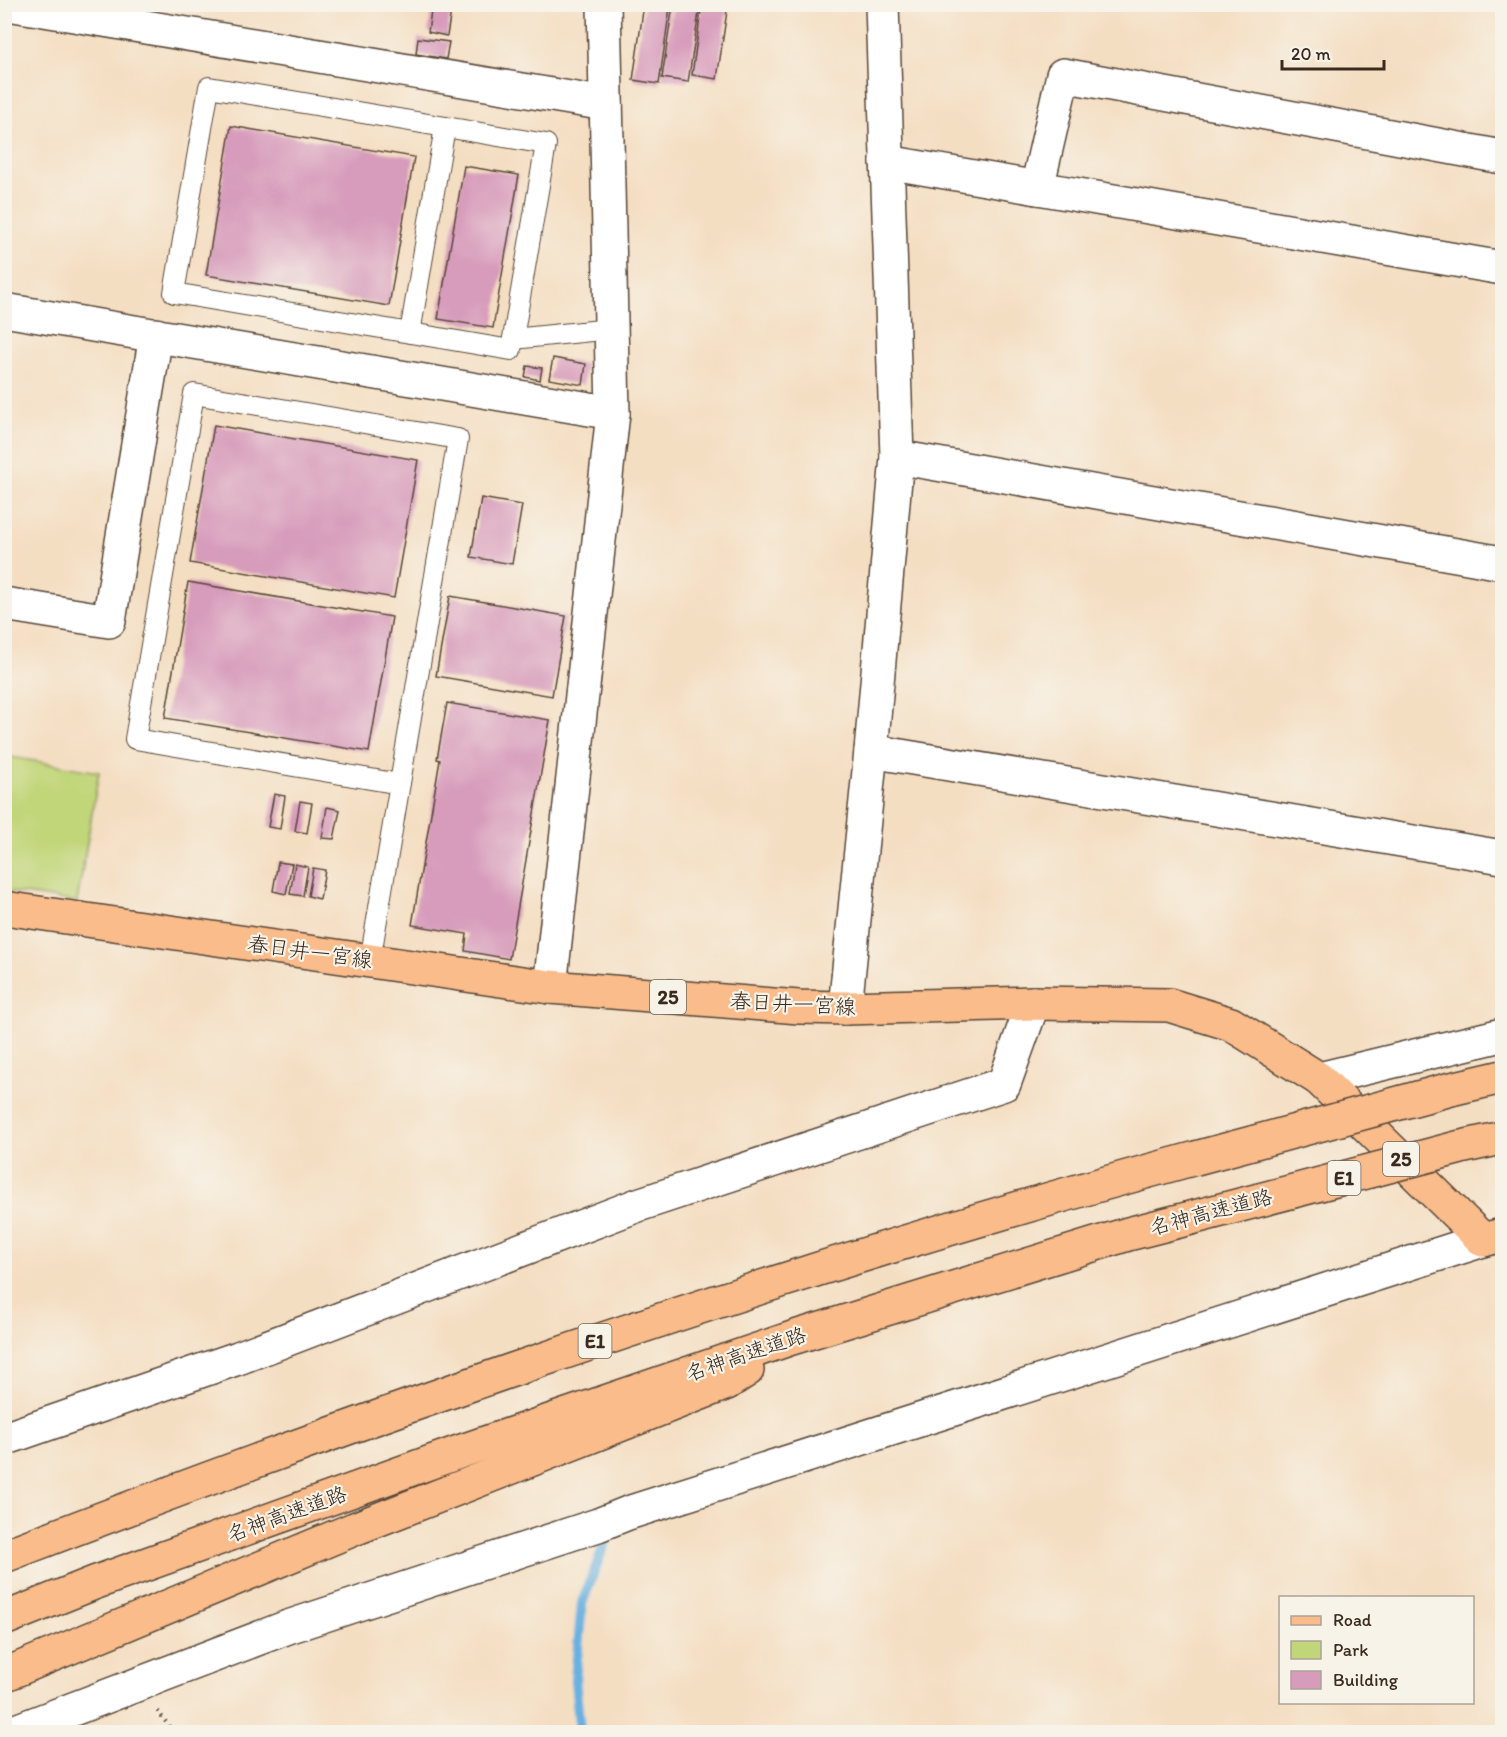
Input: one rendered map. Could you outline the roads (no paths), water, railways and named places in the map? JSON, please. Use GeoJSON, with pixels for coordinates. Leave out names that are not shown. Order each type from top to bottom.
{"type":"FeatureCollection","features":[{"type":"Feature","properties":{"kind":"main road","name":"春日井一宮線"},"geometry":{"type":"LineString","coordinates":[[4,908],[550,987],[799,1007],[1033,1003],[1169,1005],[1232,1024],[1319,1079],[1493,1237]]}},
{"type":"Feature","properties":{"kind":"main road","name":"E1"},"geometry":{"type":"LineString","coordinates":[[4,1556],[140,1503],[591,1342],[815,1270],[1196,1158],[1503,1077]]}},
{"type":"Feature","properties":{"kind":"main road","name":"名神高速道路"},"geometry":{"type":"LineString","coordinates":[[4,1619],[94,1583],[459,1452],[792,1338],[1128,1234],[1503,1138]]}},
{"type":"Feature","properties":{"kind":"main road"},"geometry":{"type":"LineString","coordinates":[[4,1675],[354,1529],[728,1383],[792,1338]]}},
{"type":"Feature","properties":{"kind":"street"},"geometry":{"type":"LineString","coordinates":[[8,4],[606,104]]}},
{"type":"Feature","properties":{"kind":"street"},"geometry":{"type":"LineString","coordinates":[[550,987],[613,413],[604,4]]}},
{"type":"Feature","properties":{"kind":"street"},"geometry":{"type":"LineString","coordinates":[[845,1008],[897,457],[882,4]]}},
{"type":"Feature","properties":{"kind":"street"},"geometry":{"type":"LineString","coordinates":[[1037,188],[1063,75],[1503,157]]}},
{"type":"Feature","properties":{"kind":"street"},"geometry":{"type":"LineString","coordinates":[[887,162],[1503,268]]}},
{"type":"Feature","properties":{"kind":"street"},"geometry":{"type":"LineString","coordinates":[[4,310],[613,413]]}},
{"type":"Feature","properties":{"kind":"street"},"geometry":{"type":"LineString","coordinates":[[4,604],[109,621],[156,335]]}},
{"type":"Feature","properties":{"kind":"street"},"geometry":{"type":"LineString","coordinates":[[897,457],[1503,563]]}},
{"type":"Feature","properties":{"kind":"street"},"geometry":{"type":"LineString","coordinates":[[871,751],[1503,857]]}},
{"type":"Feature","properties":{"kind":"street"},"geometry":{"type":"LineString","coordinates":[[4,1439],[238,1358],[638,1205],[1004,1084],[1033,1003]]}},
{"type":"Feature","properties":{"kind":"street"},"geometry":{"type":"LineString","coordinates":[[1319,1079],[1503,1035]]}},
{"type":"Feature","properties":{"kind":"street"},"geometry":{"type":"LineString","coordinates":[[13,1732],[288,1627],[598,1525],[628,1513],[1493,1237]]}},
{"type":"Feature","properties":{"kind":"lane"},"geometry":{"type":"LineString","coordinates":[[209,87],[546,144],[511,350],[410,333],[174,293],[209,87]]}},
{"type":"Feature","properties":{"kind":"lane"},"geometry":{"type":"LineString","coordinates":[[410,333],[445,127]]}},
{"type":"Feature","properties":{"kind":"lane"},"geometry":{"type":"LineString","coordinates":[[513,339],[611,329]]}},
{"type":"Feature","properties":{"kind":"lane"},"geometry":{"type":"LineString","coordinates":[[370,961],[400,784],[458,439],[194,394],[135,739],[400,784]]}},
{"type":"Feature","properties":{"kind":"waterway"},"geometry":{"type":"LineString","coordinates":[[580,1732],[575,1680],[582,1603],[605,1543]]}}]}
